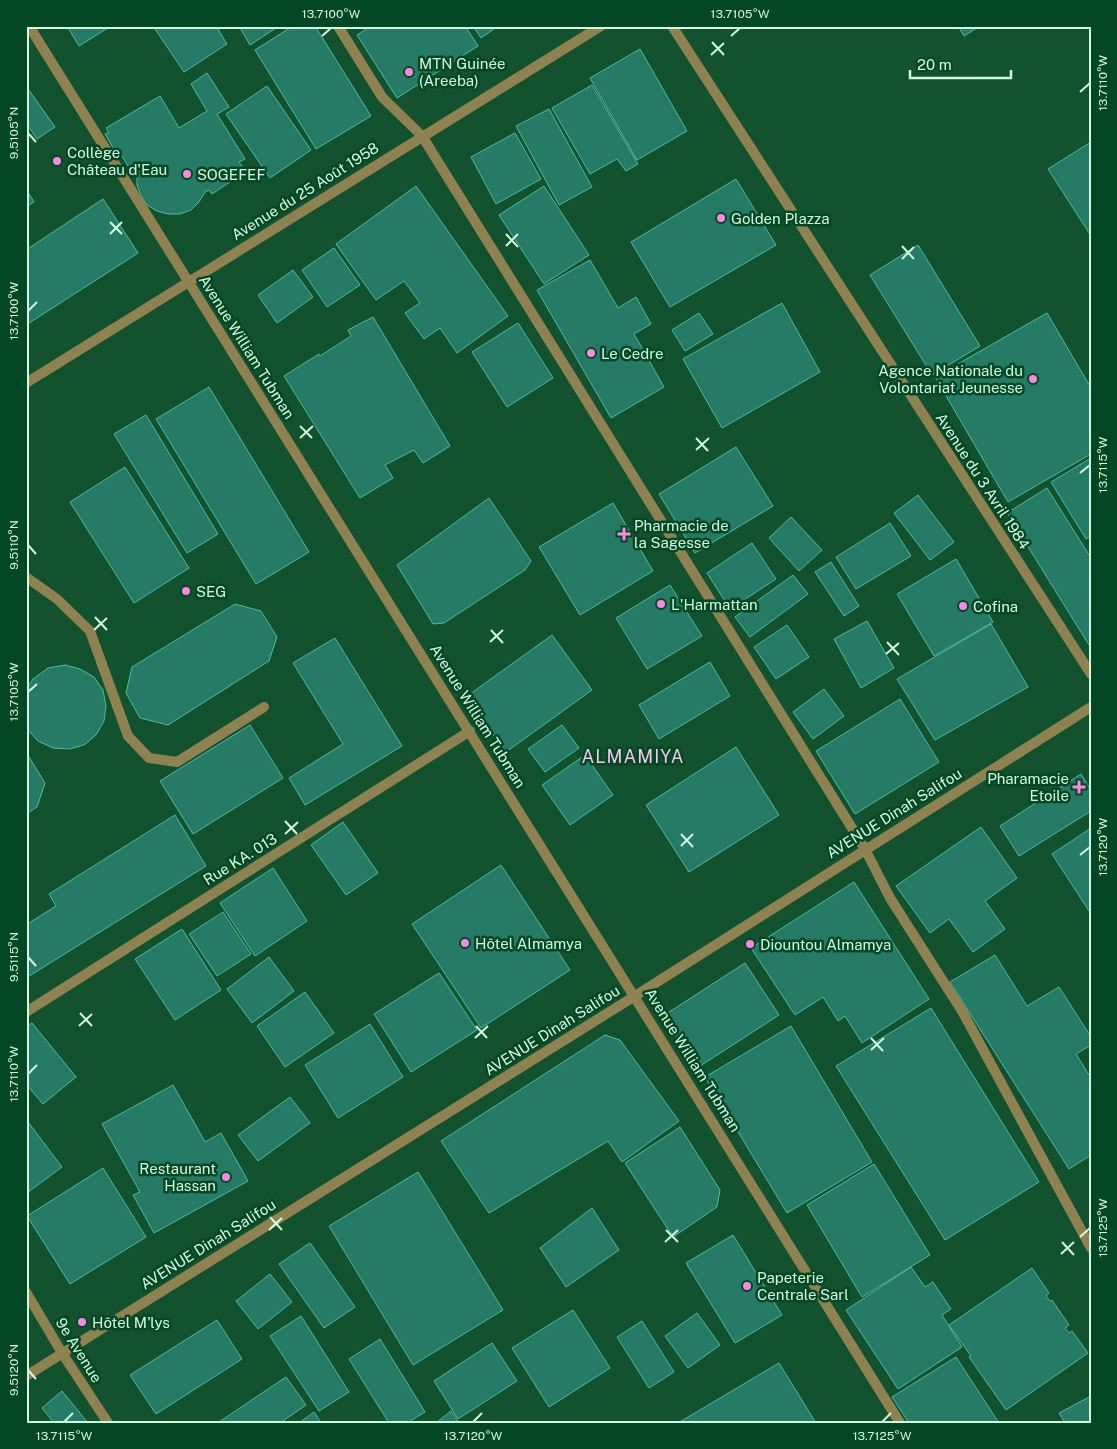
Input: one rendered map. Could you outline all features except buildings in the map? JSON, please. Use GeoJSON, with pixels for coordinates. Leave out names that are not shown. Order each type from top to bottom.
{"type":"FeatureCollection","features":[{"type":"Feature","properties":{"kind":"street","name":"Avenue William Tubman"},"geometry":{"type":"LineString","coordinates":[[29,26],[900,1423]]}},
{"type":"Feature","properties":{"kind":"street"},"geometry":{"type":"LineString","coordinates":[[338,26],[382,97],[422,136],[865,849],[890,898],[962,1011],[1091,1248]]}},
{"type":"Feature","properties":{"kind":"street","name":"Avenue du 25 Août 1958"},"geometry":{"type":"LineString","coordinates":[[26,383],[601,26]]}},
{"type":"Feature","properties":{"kind":"street","name":"Avenue du 3 Avril 1984"},"geometry":{"type":"LineString","coordinates":[[672,26],[1091,674]]}},
{"type":"Feature","properties":{"kind":"street"},"geometry":{"type":"LineString","coordinates":[[26,578],[57,599],[90,631],[128,736],[149,758],[177,762],[264,707]]}},
{"type":"Feature","properties":{"kind":"street","name":"AVENUE Dinah Salifou"},"geometry":{"type":"LineString","coordinates":[[26,1376],[635,996],[1091,707]]}},
{"type":"Feature","properties":{"kind":"street","name":"Rue KA. 013"},"geometry":{"type":"LineString","coordinates":[[26,1012],[470,731]]}},
{"type":"Feature","properties":{"kind":"street","name":"9e Avenue"},"geometry":{"type":"LineString","coordinates":[[26,1292],[62,1353],[108,1423]]}},
{"type":"Feature","properties":{"kind":"place","name":"MTN Guinée (Areeba)"},"geometry":{"type":"Point","coordinates":[409,72]}},
{"type":"Feature","properties":{"kind":"place","name":"Collège Château d'Eau"},"geometry":{"type":"Point","coordinates":[57,161]}},
{"type":"Feature","properties":{"kind":"place","name":"SOGEFEF"},"geometry":{"type":"Point","coordinates":[187,174]}},
{"type":"Feature","properties":{"kind":"place","name":"Golden Plazza"},"geometry":{"type":"Point","coordinates":[721,218]}},
{"type":"Feature","properties":{"kind":"place","name":"Le Cedre"},"geometry":{"type":"Point","coordinates":[591,353]}},
{"type":"Feature","properties":{"kind":"place","name":"Agence Nationale du Volontariat Jeunesse"},"geometry":{"type":"Point","coordinates":[1033,379]}},
{"type":"Feature","properties":{"kind":"place","name":"Pharmacie de la Sagesse"},"geometry":{"type":"Point","coordinates":[624,534]}},
{"type":"Feature","properties":{"kind":"place","name":"SEG"},"geometry":{"type":"Point","coordinates":[186,591]}},
{"type":"Feature","properties":{"kind":"place","name":"L'Harmattan"},"geometry":{"type":"Point","coordinates":[661,604]}},
{"type":"Feature","properties":{"kind":"place","name":"Cofina"},"geometry":{"type":"Point","coordinates":[963,606]}},
{"type":"Feature","properties":{"kind":"place","name":"Pharamacie Etoile"},"geometry":{"type":"Point","coordinates":[1079,787]}},
{"type":"Feature","properties":{"kind":"place","name":"Hôtel Almamya"},"geometry":{"type":"Point","coordinates":[465,943]}},
{"type":"Feature","properties":{"kind":"place","name":"Diountou Almamya"},"geometry":{"type":"Point","coordinates":[750,944]}},
{"type":"Feature","properties":{"kind":"place","name":"Restaurant Hassan"},"geometry":{"type":"Point","coordinates":[226,1177]}},
{"type":"Feature","properties":{"kind":"place","name":"Papeterie Centrale Sarl"},"geometry":{"type":"Point","coordinates":[747,1286]}},
{"type":"Feature","properties":{"kind":"place","name":"Hôtel M'lys"},"geometry":{"type":"Point","coordinates":[82,1322]}},
{"type":"Feature","properties":{"kind":"district","name":"ALMAMIYA"},"geometry":{"type":"Point","coordinates":[633,756]}}]}
